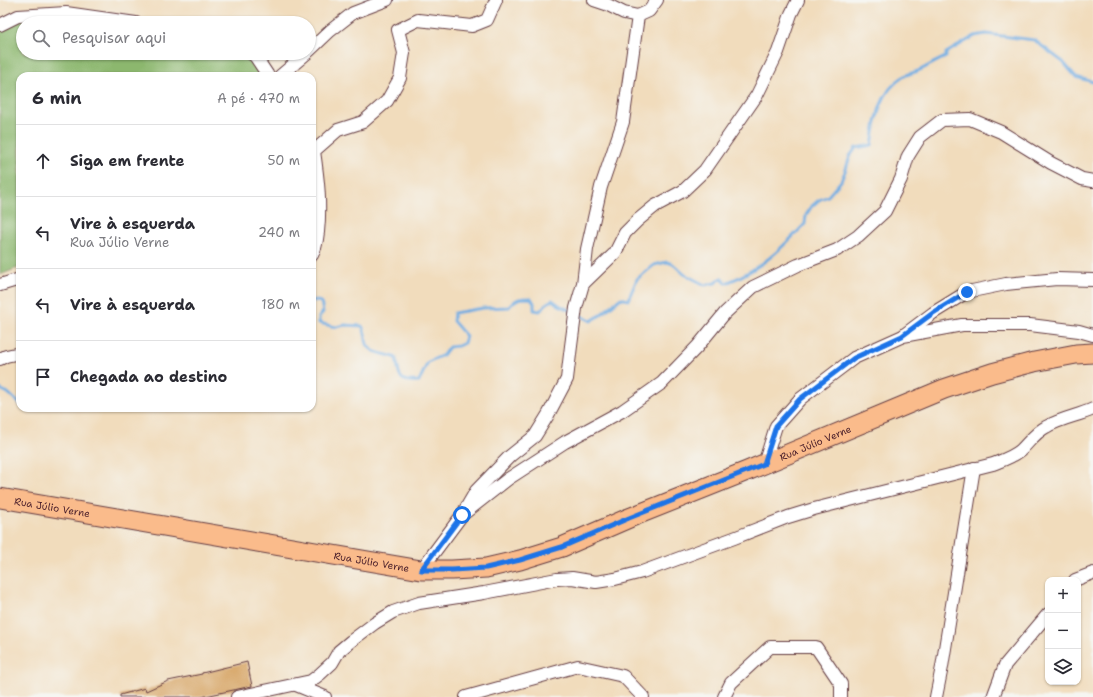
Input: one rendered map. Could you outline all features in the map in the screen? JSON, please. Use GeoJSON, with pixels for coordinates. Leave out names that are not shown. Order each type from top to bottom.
{"type":"FeatureCollection","features":[{"type":"Feature","properties":{"kind":"main road","name":"Rua Júlio Verne"},"geometry":{"type":"LineString","coordinates":[[0,498],[421,570],[486,568],[520,560],[562,547],[629,518],[937,392],[992,373],[1034,362],[1076,354],[1093,353]]}},
{"type":"Feature","properties":{"kind":"street"},"geometry":{"type":"LineString","coordinates":[[316,44],[353,13],[387,0]]}},
{"type":"Feature","properties":{"kind":"street"},"geometry":{"type":"LineString","coordinates":[[316,149],[338,130],[363,122],[387,101],[400,78],[404,53],[398,30],[418,20],[472,26],[487,20],[496,0]]}},
{"type":"Feature","properties":{"kind":"street"},"geometry":{"type":"LineString","coordinates":[[594,0],[624,13],[638,16],[649,11],[657,0]]}},
{"type":"Feature","properties":{"kind":"street"},"geometry":{"type":"LineString","coordinates":[[583,284],[615,253],[626,233],[638,220],[655,206],[683,191],[705,170],[757,95],[778,52],[791,14],[798,0]]}},
{"type":"Feature","properties":{"kind":"street"},"geometry":{"type":"LineString","coordinates":[[18,16],[66,13],[87,16]]}},
{"type":"Feature","properties":{"kind":"street"},"geometry":{"type":"LineString","coordinates":[[421,570],[462,515],[476,490],[510,456],[535,436],[548,416],[567,379],[575,314],[583,284],[587,249],[601,186],[623,122],[638,16]]}},
{"type":"Feature","properties":{"kind":"street"},"geometry":{"type":"LineString","coordinates":[[0,25],[16,17]]}},
{"type":"Feature","properties":{"kind":"street"},"geometry":{"type":"LineString","coordinates":[[258,60],[266,72]]}},
{"type":"Feature","properties":{"kind":"street"},"geometry":{"type":"LineString","coordinates":[[285,72],[299,60]]}},
{"type":"Feature","properties":{"kind":"street"},"geometry":{"type":"LineString","coordinates":[[462,515],[508,479],[565,442],[622,411],[662,382],[697,347],[725,313],[753,287],[798,265],[837,250],[858,236],[885,211],[901,178],[908,156],[920,137],[942,120],[970,119],[1001,132],[1051,163],[1082,179],[1093,181]]}},
{"type":"Feature","properties":{"kind":"street"},"geometry":{"type":"LineString","coordinates":[[316,167],[320,216],[316,248]]}},
{"type":"Feature","properties":{"kind":"street"},"geometry":{"type":"LineString","coordinates":[[764,464],[776,426],[800,399],[854,358],[902,336],[933,313],[967,292],[1006,284],[1057,279],[1093,280]]}},
{"type":"Feature","properties":{"kind":"street"},"geometry":{"type":"LineString","coordinates":[[0,285],[16,280]]}},
{"type":"Feature","properties":{"kind":"street"},"geometry":{"type":"LineString","coordinates":[[902,336],[962,325],[1030,325],[1079,331],[1093,335]]}},
{"type":"Feature","properties":{"kind":"street"},"geometry":{"type":"LineString","coordinates":[[0,359],[16,354]]}},
{"type":"Feature","properties":{"kind":"street"},"geometry":{"type":"LineString","coordinates":[[237,697],[311,681],[332,663],[339,651],[375,623],[393,612],[419,602],[484,593],[557,579],[572,578],[596,582],[642,572],[788,517],[930,479],[993,464],[1020,451],[1044,428],[1057,421],[1093,409]]}},
{"type":"Feature","properties":{"kind":"street"},"geometry":{"type":"LineString","coordinates":[[936,697],[974,468]]}},
{"type":"Feature","properties":{"kind":"street"},"geometry":{"type":"LineString","coordinates":[[1081,578],[1093,573]]}},
{"type":"Feature","properties":{"kind":"street"},"geometry":{"type":"LineString","coordinates":[[992,697],[1005,665],[1045,618]]}},
{"type":"Feature","properties":{"kind":"street"},"geometry":{"type":"LineString","coordinates":[[724,697],[731,682],[770,647],[816,647],[841,684],[841,697]]}},
{"type":"Feature","properties":{"kind":"street"},"geometry":{"type":"LineString","coordinates":[[466,697],[578,666],[623,676],[642,697]]}},
{"type":"Feature","properties":{"kind":"street"},"geometry":{"type":"LineString","coordinates":[[296,685],[325,697]]}},
{"type":"Feature","properties":{"kind":"green space"},"geometry":{"type":"Polygon","coordinates":[[[16,17],[16,60],[255,60],[265,72],[16,72],[16,269],[0,275],[0,25],[16,17]]]}},
{"type":"Feature","properties":{"kind":"building"},"geometry":{"type":"Polygon","coordinates":[[[247,662],[252,686],[201,697],[120,697],[120,695],[145,688],[146,691],[168,681],[247,662]]]}},
{"type":"Feature","properties":{"kind":"waterway"},"geometry":{"type":"LineString","coordinates":[[578,314],[591,321],[621,298],[628,300],[637,279],[654,265],[667,262],[673,264],[684,274],[705,285],[715,283],[721,278],[726,283],[742,276],[772,256],[805,224],[806,215],[812,206],[819,200],[828,196],[841,181],[850,156],[856,148],[872,145],[880,107],[889,90],[895,83],[908,74],[918,71],[946,57],[946,53],[975,36],[986,34],[1034,40],[1063,62],[1076,77],[1093,82]]}},
{"type":"Feature","properties":{"kind":"waterway"},"geometry":{"type":"LineString","coordinates":[[316,301],[321,302],[323,312],[319,317],[319,323],[336,327],[345,325],[362,326],[369,348],[376,352],[396,358],[399,374],[407,381],[419,381],[428,362],[443,355],[449,347],[458,346],[464,343],[466,336],[453,321],[454,313],[483,308],[509,307],[516,300],[521,298],[531,298],[534,303],[534,310],[540,311],[552,300],[573,312]]}},
{"type":"Feature","properties":{"kind":"waterway"},"geometry":{"type":"LineString","coordinates":[[0,389],[8,393],[16,400]]}},
{"type":"Feature","properties":{"kind":"route"},"geometry":{"type":"LineString","coordinates":[[462,515],[421,570],[486,568],[520,560],[562,547],[629,518],[764,464],[776,426],[800,399],[854,358],[902,336],[933,313],[967,292]]}}]}
